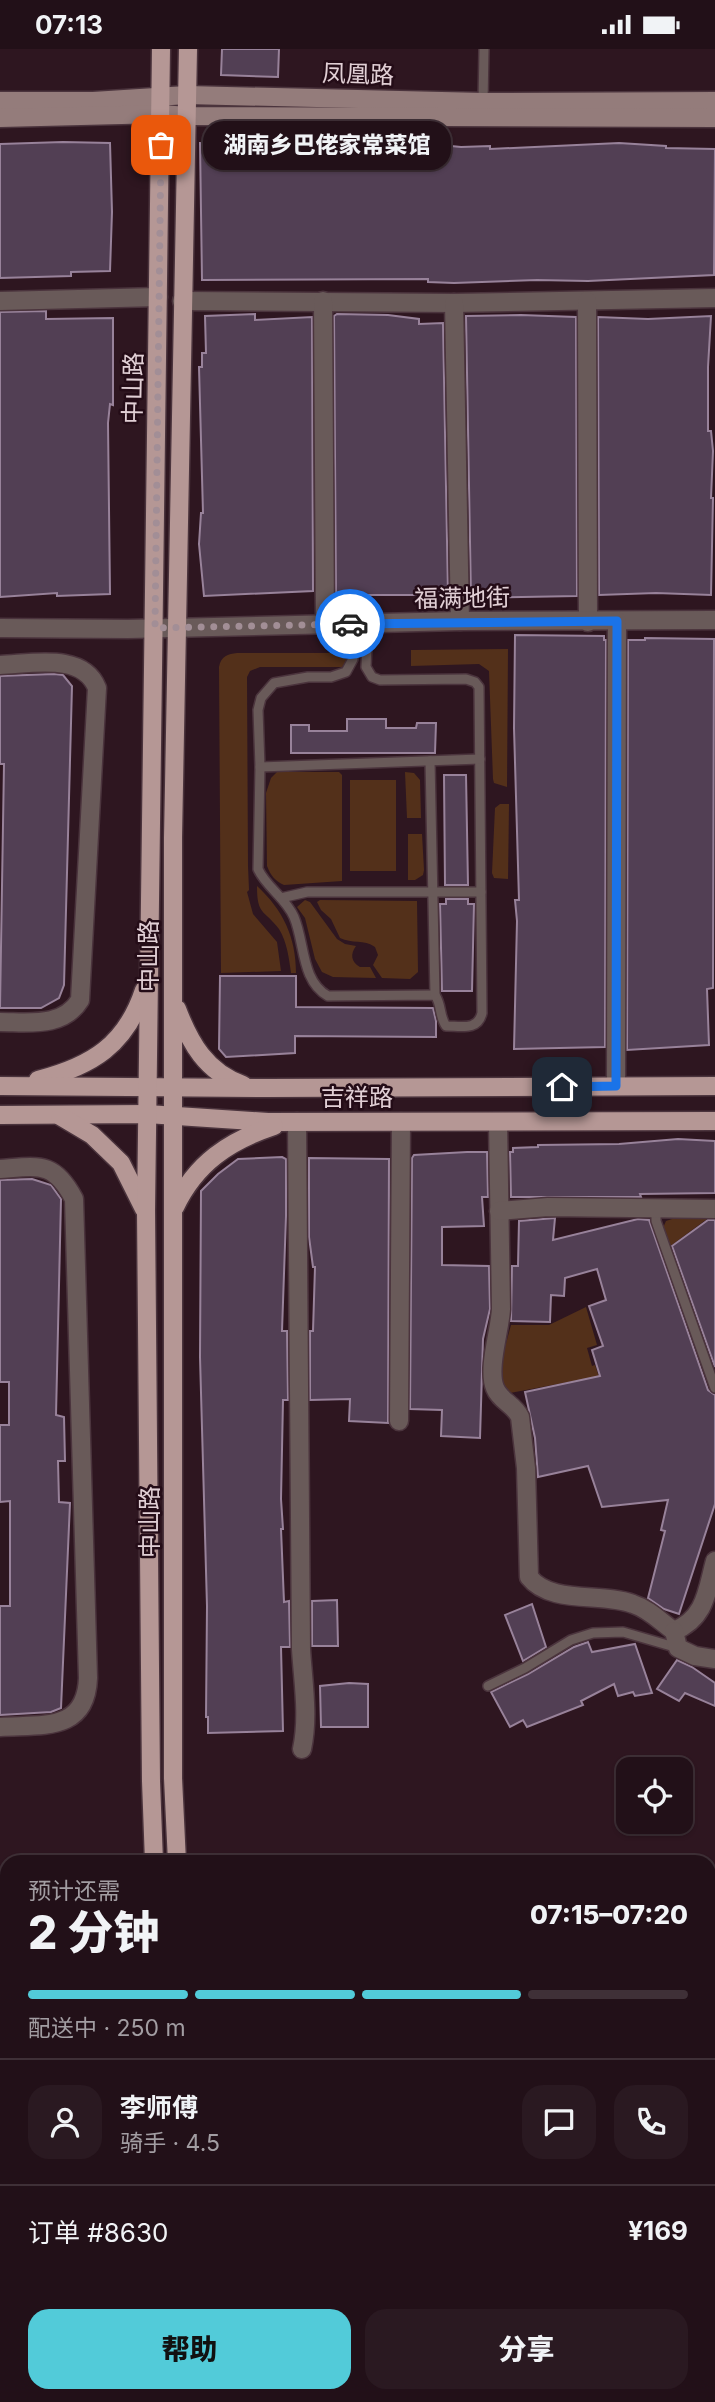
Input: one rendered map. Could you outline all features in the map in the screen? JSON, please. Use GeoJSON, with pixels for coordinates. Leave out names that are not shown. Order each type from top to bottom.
{"type":"FeatureCollection","features":[{"type":"Feature","properties":{"kind":"main road","name":"中山路"},"geometry":{"type":"LineString","coordinates":[[154,1855],[146,1211],[161,49]]}},
{"type":"Feature","properties":{"kind":"main road","name":"中山路"},"geometry":{"type":"LineString","coordinates":[[177,1855],[173,1778],[173,838],[188,49]]}},
{"type":"Feature","properties":{"kind":"main road","name":"凤凰路"},"geometry":{"type":"LineString","coordinates":[[0,101],[93,101],[162,95],[483,102],[715,101]]}},
{"type":"Feature","properties":{"kind":"main road","name":"凤凰路"},"geometry":{"type":"LineString","coordinates":[[0,118],[162,114],[715,118]]}},
{"type":"Feature","properties":{"kind":"main road"},"geometry":{"type":"LineString","coordinates":[[7,1086],[78,1068],[111,1047],[136,1011],[148,981]]}},
{"type":"Feature","properties":{"kind":"main road"},"geometry":{"type":"LineString","coordinates":[[173,994],[181,1019],[199,1053],[218,1072],[250,1087]]}},
{"type":"Feature","properties":{"kind":"main road","name":"吉祥路"},"geometry":{"type":"LineString","coordinates":[[7,1086],[715,1086]]}},
{"type":"Feature","properties":{"kind":"main road"},"geometry":{"type":"LineString","coordinates":[[57,1114],[92,1135],[121,1163],[146,1211]]}},
{"type":"Feature","properties":{"kind":"main road","name":"吉祥路"},"geometry":{"type":"LineString","coordinates":[[0,1115],[147,1114],[291,1122],[715,1121]]}},
{"type":"Feature","properties":{"kind":"main road"},"geometry":{"type":"LineString","coordinates":[[174,1210],[192,1178],[218,1152],[244,1136],[291,1122]]}},
{"type":"Feature","properties":{"kind":"street"},"geometry":{"type":"LineString","coordinates":[[0,301],[158,297]]}},
{"type":"Feature","properties":{"kind":"street"},"geometry":{"type":"LineString","coordinates":[[182,301],[454,303],[715,298]]}},
{"type":"Feature","properties":{"kind":"street"},"geometry":{"type":"LineString","coordinates":[[323,301],[325,624]]}},
{"type":"Feature","properties":{"kind":"street"},"geometry":{"type":"LineString","coordinates":[[587,301],[588,621]]}},
{"type":"Feature","properties":{"kind":"street"},"geometry":{"type":"LineString","coordinates":[[454,303],[460,621]]}},
{"type":"Feature","properties":{"kind":"street","name":"福满地街"},"geometry":{"type":"LineString","coordinates":[[0,628],[715,620]]}},
{"type":"Feature","properties":{"kind":"street"},"geometry":{"type":"LineString","coordinates":[[616,1086],[617,621]]}},
{"type":"Feature","properties":{"kind":"street"},"geometry":{"type":"LineString","coordinates":[[0,665],[72,665],[90,675],[97,688],[80,1000],[66,1017],[0,1022]]}},
{"type":"Feature","properties":{"kind":"street"},"geometry":{"type":"LineString","coordinates":[[291,1122],[301,1649],[306,1714],[302,1749]]}},
{"type":"Feature","properties":{"kind":"street"},"geometry":{"type":"LineString","coordinates":[[399,1421],[401,1122]]}},
{"type":"Feature","properties":{"kind":"street"},"geometry":{"type":"LineString","coordinates":[[498,1122],[501,1309],[493,1385],[502,1398],[517,1410],[520,1417],[526,1479],[529,1577],[534,1584],[551,1592],[630,1602],[652,1614],[695,1656],[715,1659]]}},
{"type":"Feature","properties":{"kind":"street"},"geometry":{"type":"LineString","coordinates":[[0,1169],[32,1167],[51,1170],[65,1181],[74,1199],[88,1695],[73,1716],[59,1723],[0,1727]]}},
{"type":"Feature","properties":{"kind":"street"},"geometry":{"type":"LineString","coordinates":[[499,1212],[548,1207],[715,1209]]}},
{"type":"Feature","properties":{"kind":"street"},"geometry":{"type":"LineString","coordinates":[[676,1639],[703,1607],[715,1560]]}},
{"type":"Feature","properties":{"kind":"lane"},"geometry":{"type":"LineString","coordinates":[[483,102],[484,49]]}},
{"type":"Feature","properties":{"kind":"lane"},"geometry":{"type":"LineString","coordinates":[[360,624],[366,667],[372,677],[380,680],[466,679],[475,682],[479,687],[482,1013],[479,1022],[474,1026],[446,1026],[435,995],[430,761]]}},
{"type":"Feature","properties":{"kind":"lane"},"geometry":{"type":"LineString","coordinates":[[360,624],[353,659],[346,672],[331,677],[308,677],[274,683],[266,689],[261,698],[258,710],[260,767],[257,863],[264,879],[294,917],[311,980],[322,992],[328,996],[435,995]]}},
{"type":"Feature","properties":{"kind":"lane"},"geometry":{"type":"LineString","coordinates":[[260,767],[480,759]]}},
{"type":"Feature","properties":{"kind":"lane"},"geometry":{"type":"LineString","coordinates":[[281,898],[307,892],[481,893]]}},
{"type":"Feature","properties":{"kind":"lane"},"geometry":{"type":"LineString","coordinates":[[656,1209],[656,1221],[715,1388]]}},
{"type":"Feature","properties":{"kind":"lane"},"geometry":{"type":"LineString","coordinates":[[488,1686],[532,1665],[571,1640],[593,1633],[623,1632],[676,1639]]}},
{"type":"Feature","properties":{"kind":"shaded area"},"geometry":{"type":"Polygon","coordinates":[[[508,649],[507,787],[494,783],[493,779],[489,671],[479,664],[411,666],[411,650],[508,649]]]}},
{"type":"Feature","properties":{"kind":"shaded area"},"geometry":{"type":"Polygon","coordinates":[[[237,653],[348,653],[348,660],[342,667],[260,667],[250,671],[247,677],[247,892],[253,914],[277,942],[281,971],[221,973],[219,667],[225,656],[237,653]]]}},
{"type":"Feature","properties":{"kind":"shaded area"},"geometry":{"type":"Polygon","coordinates":[[[277,772],[339,772],[342,775],[342,881],[284,885],[270,873],[267,866],[266,793],[271,778],[277,772]]]}},
{"type":"Feature","properties":{"kind":"shaded area"},"geometry":{"type":"Polygon","coordinates":[[[405,772],[414,773],[420,780],[421,818],[407,818],[405,772]]]}},
{"type":"Feature","properties":{"kind":"shaded area"},"geometry":{"type":"Polygon","coordinates":[[[350,780],[396,780],[396,871],[350,871],[350,780]]]}},
{"type":"Feature","properties":{"kind":"shaded area"},"geometry":{"type":"Polygon","coordinates":[[[500,804],[509,804],[508,879],[494,878],[492,873],[495,808],[500,804]]]}},
{"type":"Feature","properties":{"kind":"shaded area"},"geometry":{"type":"Polygon","coordinates":[[[408,834],[422,834],[424,870],[423,875],[415,880],[408,880],[408,834]]]}},
{"type":"Feature","properties":{"kind":"shaded area"},"geometry":{"type":"Polygon","coordinates":[[[257,886],[281,915],[291,936],[296,973],[291,973],[286,945],[279,929],[260,908],[257,886]]]}},
{"type":"Feature","properties":{"kind":"shaded area"},"geometry":{"type":"Polygon","coordinates":[[[305,900],[310,902],[337,939],[356,946],[353,960],[360,967],[370,967],[376,978],[333,977],[322,972],[315,959],[305,918],[297,907],[305,900]]]}},
{"type":"Feature","properties":{"kind":"shaded area"},"geometry":{"type":"Polygon","coordinates":[[[417,901],[418,972],[410,979],[382,978],[373,965],[378,955],[375,947],[340,938],[331,919],[321,910],[317,902],[417,901]]]}},
{"type":"Feature","properties":{"kind":"shaded area"},"geometry":{"type":"Polygon","coordinates":[[[711,1216],[669,1247],[662,1230],[666,1221],[678,1217],[711,1216]]]}},
{"type":"Feature","properties":{"kind":"shaded area"},"geometry":{"type":"Polygon","coordinates":[[[586,1307],[597,1345],[587,1348],[592,1366],[595,1365],[600,1380],[581,1385],[579,1380],[510,1393],[504,1388],[500,1365],[511,1325],[549,1325],[586,1307]]]}},
{"type":"Feature","properties":{"kind":"building"},"geometry":{"type":"Polygon","coordinates":[[[222,49],[279,49],[278,77],[221,75],[222,49]]]}},
{"type":"Feature","properties":{"kind":"building"},"geometry":{"type":"Polygon","coordinates":[[[110,143],[110,271],[71,272],[71,276],[0,278],[0,144],[110,143]]]}},
{"type":"Feature","properties":{"kind":"building"},"geometry":{"type":"Polygon","coordinates":[[[200,143],[360,147],[390,143],[431,144],[490,146],[490,149],[619,143],[715,149],[714,275],[588,281],[454,283],[428,282],[428,279],[202,280],[200,143]]]}},
{"type":"Feature","properties":{"kind":"building"},"geometry":{"type":"Polygon","coordinates":[[[46,311],[46,319],[113,318],[113,405],[110,404],[108,423],[110,594],[57,596],[57,593],[0,597],[0,312],[46,311]]]}},
{"type":"Feature","properties":{"kind":"building"},"geometry":{"type":"Polygon","coordinates":[[[255,314],[255,320],[312,317],[313,591],[204,596],[199,544],[203,513],[199,367],[202,367],[202,353],[206,353],[205,316],[255,314]]]}},
{"type":"Feature","properties":{"kind":"building"},"geometry":{"type":"Polygon","coordinates":[[[388,315],[419,319],[419,324],[443,323],[448,595],[336,595],[334,316],[388,315]]]}},
{"type":"Feature","properties":{"kind":"building"},"geometry":{"type":"Polygon","coordinates":[[[466,316],[576,317],[577,596],[471,598],[466,316]]]}},
{"type":"Feature","properties":{"kind":"building"},"geometry":{"type":"Polygon","coordinates":[[[711,316],[708,431],[711,431],[713,451],[711,595],[599,595],[598,317],[648,319],[711,316]]]}},
{"type":"Feature","properties":{"kind":"building"},"geometry":{"type":"Polygon","coordinates":[[[515,635],[604,636],[606,640],[605,1047],[514,1049],[517,921],[515,900],[519,900],[514,728],[515,635]]]}},
{"type":"Feature","properties":{"kind":"building"},"geometry":{"type":"Polygon","coordinates":[[[714,639],[713,988],[707,989],[709,1045],[627,1050],[628,640],[714,639]]]}},
{"type":"Feature","properties":{"kind":"building"},"geometry":{"type":"Polygon","coordinates":[[[63,675],[72,686],[64,985],[59,998],[41,1008],[0,1008],[4,764],[0,764],[0,676],[63,675]]]}},
{"type":"Feature","properties":{"kind":"building"},"geometry":{"type":"Polygon","coordinates":[[[347,719],[386,719],[386,728],[416,728],[417,723],[436,723],[435,753],[291,753],[291,725],[309,725],[309,731],[347,731],[347,719]]]}},
{"type":"Feature","properties":{"kind":"building"},"geometry":{"type":"Polygon","coordinates":[[[444,775],[466,775],[468,885],[445,885],[444,775]]]}},
{"type":"Feature","properties":{"kind":"building"},"geometry":{"type":"Polygon","coordinates":[[[446,899],[468,899],[468,904],[474,904],[472,991],[442,991],[440,904],[446,904],[446,899]]]}},
{"type":"Feature","properties":{"kind":"building"},"geometry":{"type":"Polygon","coordinates":[[[220,976],[296,976],[296,1007],[433,1008],[436,1037],[295,1036],[295,1053],[226,1057],[219,1049],[220,976]]]}},
{"type":"Feature","properties":{"kind":"building"},"geometry":{"type":"Polygon","coordinates":[[[678,1139],[715,1141],[715,1193],[640,1194],[641,1197],[511,1197],[510,1152],[513,1152],[513,1148],[678,1139]]]}},
{"type":"Feature","properties":{"kind":"building"},"geometry":{"type":"Polygon","coordinates":[[[487,1152],[488,1197],[482,1197],[484,1226],[442,1227],[442,1265],[489,1266],[490,1309],[483,1339],[480,1438],[441,1436],[442,1410],[410,1409],[412,1158],[414,1155],[487,1152]]]}},
{"type":"Feature","properties":{"kind":"building"},"geometry":{"type":"Polygon","coordinates":[[[309,1158],[389,1159],[388,1423],[349,1421],[350,1399],[310,1400],[310,1331],[313,1331],[315,1267],[309,1237],[309,1158]]]}},
{"type":"Feature","properties":{"kind":"building"},"geometry":{"type":"Polygon","coordinates":[[[238,1159],[286,1159],[286,1216],[282,1331],[287,1331],[288,1400],[283,1400],[281,1529],[284,1602],[289,1601],[290,1647],[281,1647],[283,1731],[208,1733],[200,1357],[201,1191],[238,1159]]]}},
{"type":"Feature","properties":{"kind":"building"},"geometry":{"type":"Polygon","coordinates":[[[32,1179],[51,1185],[61,1199],[56,1415],[64,1417],[65,1461],[58,1461],[59,1502],[70,1503],[61,1708],[51,1712],[0,1715],[0,1606],[10,1606],[10,1501],[0,1502],[0,1425],[9,1425],[9,1382],[0,1382],[0,1180],[32,1179]]]}},
{"type":"Feature","properties":{"kind":"building"},"geometry":{"type":"Polygon","coordinates":[[[555,1218],[553,1240],[638,1219],[649,1220],[708,1390],[715,1395],[715,1504],[679,1614],[664,1609],[648,1598],[665,1531],[661,1530],[668,1500],[602,1507],[588,1466],[538,1477],[535,1438],[525,1392],[600,1376],[592,1350],[603,1346],[589,1306],[606,1300],[597,1269],[565,1278],[564,1296],[551,1295],[550,1322],[511,1321],[512,1266],[518,1266],[519,1221],[555,1218]]]}},
{"type":"Feature","properties":{"kind":"building"},"geometry":{"type":"Polygon","coordinates":[[[708,1220],[715,1220],[715,1367],[672,1246],[708,1220]]]}},
{"type":"Feature","properties":{"kind":"building"},"geometry":{"type":"Polygon","coordinates":[[[337,1600],[338,1646],[312,1646],[312,1601],[337,1600]]]}},
{"type":"Feature","properties":{"kind":"building"},"geometry":{"type":"Polygon","coordinates":[[[532,1604],[546,1647],[523,1661],[505,1615],[532,1604]]]}},
{"type":"Feature","properties":{"kind":"building"},"geometry":{"type":"Polygon","coordinates":[[[588,1642],[592,1652],[635,1644],[652,1693],[635,1696],[633,1692],[618,1696],[614,1684],[581,1701],[583,1705],[527,1727],[523,1720],[510,1727],[491,1692],[588,1642]]]}},
{"type":"Feature","properties":{"kind":"building"},"geometry":{"type":"Polygon","coordinates":[[[677,1660],[715,1683],[715,1706],[685,1693],[679,1701],[657,1689],[677,1660]]]}},
{"type":"Feature","properties":{"kind":"building"},"geometry":{"type":"Polygon","coordinates":[[[368,1684],[368,1727],[321,1727],[320,1686],[368,1684]]]}},
{"type":"Feature","properties":{"kind":"way so far"},"geometry":{"type":"LineString","coordinates":[[161,145],[155,628],[350,624]]}},
{"type":"Feature","properties":{"kind":"place","name":"湖南乡巴佬家常菜馆"},"geometry":{"type":"Point","coordinates":[161,145]}},
{"type":"Feature","properties":{"kind":"route"},"geometry":{"type":"LineString","coordinates":[[350,624],[617,621],[616,1086],[562,1087]]}}]}
